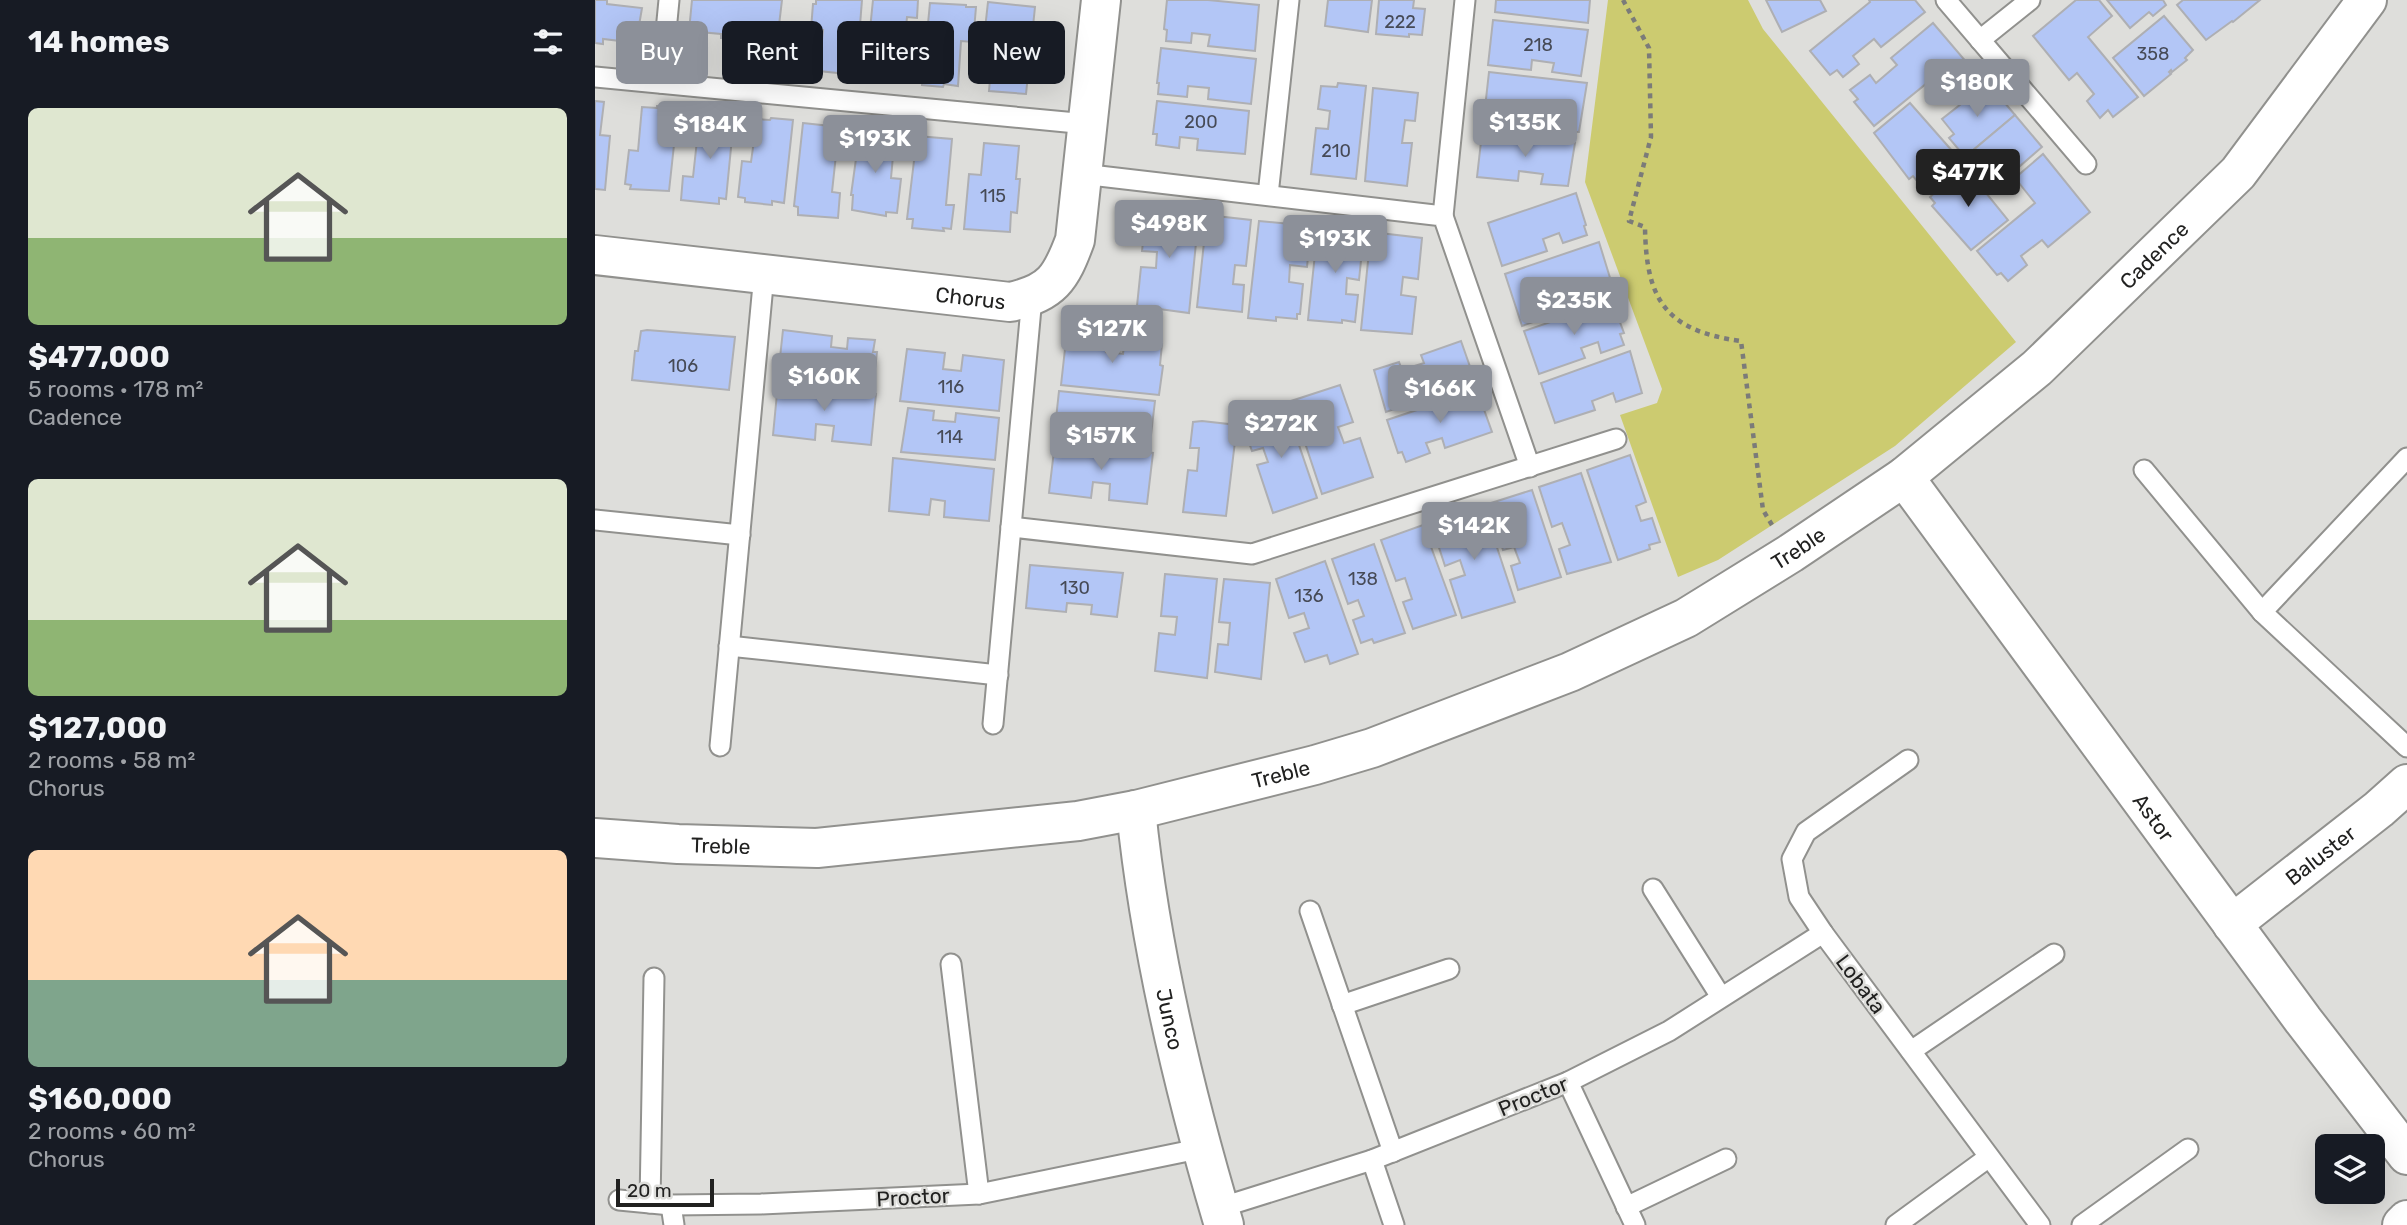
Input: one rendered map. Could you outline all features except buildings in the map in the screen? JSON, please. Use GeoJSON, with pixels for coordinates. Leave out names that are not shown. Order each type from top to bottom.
{"type":"FeatureCollection","features":[{"type":"Feature","properties":{"kind":"street","name":"Chorus"},"geometry":{"type":"LineString","coordinates":[[595,255],[1010,302],[1032,297],[1049,286],[1065,265],[1075,240],[1101,0]]}},
{"type":"Feature","properties":{"kind":"street","name":"Cadence"},"geometry":{"type":"LineString","coordinates":[[1904,477],[2037,368],[2238,173],[2367,0]]}},
{"type":"Feature","properties":{"kind":"street","name":"Treble"},"geometry":{"type":"LineString","coordinates":[[595,838],[678,844],[817,848],[1078,821],[1136,810],[1315,765],[1361,751],[1570,673],[1686,618],[1791,553],[1904,477]]}},
{"type":"Feature","properties":{"kind":"street","name":"Astor"},"geometry":{"type":"LineString","coordinates":[[1904,477],[2302,1020],[2407,1155]]}},
{"type":"Feature","properties":{"kind":"street","name":"Baluster"},"geometry":{"type":"LineString","coordinates":[[2232,924],[2407,784]]}},
{"type":"Feature","properties":{"kind":"street","name":"Junco"},"geometry":{"type":"LineString","coordinates":[[1136,810],[1144,885],[1156,950],[1221,1217]]}},
{"type":"Feature","properties":{"kind":"street"},"geometry":{"type":"LineString","coordinates":[[2402,1225],[2407,1220]]}},
{"type":"Feature","properties":{"kind":"lane"},"geometry":{"type":"LineString","coordinates":[[667,21],[669,0]]}},
{"type":"Feature","properties":{"kind":"lane"},"geometry":{"type":"LineString","coordinates":[[1268,195],[1289,0]]}},
{"type":"Feature","properties":{"kind":"lane"},"geometry":{"type":"LineString","coordinates":[[1465,0],[1443,216],[1530,467]]}},
{"type":"Feature","properties":{"kind":"lane"},"geometry":{"type":"LineString","coordinates":[[1946,0],[2086,164]]}},
{"type":"Feature","properties":{"kind":"lane"},"geometry":{"type":"LineString","coordinates":[[1980,40],[2030,0]]}},
{"type":"Feature","properties":{"kind":"lane"},"geometry":{"type":"LineString","coordinates":[[595,77],[616,79]]}},
{"type":"Feature","properties":{"kind":"lane"},"geometry":{"type":"LineString","coordinates":[[671,84],[1087,124]]}},
{"type":"Feature","properties":{"kind":"lane"},"geometry":{"type":"LineString","coordinates":[[1082,174],[1443,216]]}},
{"type":"Feature","properties":{"kind":"lane"},"geometry":{"type":"LineString","coordinates":[[720,746],[764,274]]}},
{"type":"Feature","properties":{"kind":"lane"},"geometry":{"type":"LineString","coordinates":[[993,724],[1032,297]]}},
{"type":"Feature","properties":{"kind":"lane"},"geometry":{"type":"LineString","coordinates":[[1011,527],[1252,554],[1616,439]]}},
{"type":"Feature","properties":{"kind":"lane"},"geometry":{"type":"LineString","coordinates":[[2262,612],[2407,458]]}},
{"type":"Feature","properties":{"kind":"lane"},"geometry":{"type":"LineString","coordinates":[[2144,470],[2262,612],[2407,747]]}},
{"type":"Feature","properties":{"kind":"lane"},"geometry":{"type":"LineString","coordinates":[[595,520],[740,535]]}},
{"type":"Feature","properties":{"kind":"lane"},"geometry":{"type":"LineString","coordinates":[[729,646],[998,675]]}},
{"type":"Feature","properties":{"kind":"lane","name":"Lobata"},"geometry":{"type":"LineString","coordinates":[[1908,760],[1806,832],[1792,859],[1799,897],[2040,1225]]}},
{"type":"Feature","properties":{"kind":"lane"},"geometry":{"type":"LineString","coordinates":[[1653,889],[1721,997]]}},
{"type":"Feature","properties":{"kind":"lane"},"geometry":{"type":"LineString","coordinates":[[1310,911],[1393,1152]]}},
{"type":"Feature","properties":{"kind":"lane","name":"Proctor"},"geometry":{"type":"LineString","coordinates":[[1221,1217],[1568,1082],[1669,1031],[1823,933]]}},
{"type":"Feature","properties":{"kind":"lane"},"geometry":{"type":"LineString","coordinates":[[1911,1051],[2054,954]]}},
{"type":"Feature","properties":{"kind":"lane"},"geometry":{"type":"LineString","coordinates":[[951,964],[979,1194]]}},
{"type":"Feature","properties":{"kind":"lane"},"geometry":{"type":"LineString","coordinates":[[1342,1005],[1449,969]]}},
{"type":"Feature","properties":{"kind":"lane"},"geometry":{"type":"LineString","coordinates":[[650,1203],[654,978]]}},
{"type":"Feature","properties":{"kind":"lane"},"geometry":{"type":"LineString","coordinates":[[1568,1082],[1635,1225]]}},
{"type":"Feature","properties":{"kind":"lane","name":"Proctor"},"geometry":{"type":"LineString","coordinates":[[619,1200],[671,1205],[761,1204],[979,1194],[1203,1148]]}},
{"type":"Feature","properties":{"kind":"lane"},"geometry":{"type":"LineString","coordinates":[[2082,1225],[2188,1149]]}},
{"type":"Feature","properties":{"kind":"lane"},"geometry":{"type":"LineString","coordinates":[[1896,1225],[1989,1157]]}},
{"type":"Feature","properties":{"kind":"lane"},"geometry":{"type":"LineString","coordinates":[[1626,1207],[1726,1158]]}},
{"type":"Feature","properties":{"kind":"lane"},"geometry":{"type":"LineString","coordinates":[[1372,1160],[1394,1225]]}},
{"type":"Feature","properties":{"kind":"lane"},"geometry":{"type":"LineString","coordinates":[[671,1205],[674,1225]]}},
{"type":"Feature","properties":{"kind":"path"},"geometry":{"type":"LineString","coordinates":[[1623,0],[1649,48],[1651,137],[1629,221],[1644,227],[1645,260],[1650,281],[1661,304],[1675,320],[1722,338],[1741,341],[1763,510],[1791,553]]}},
{"type":"Feature","properties":{"kind":"shaded area"},"geometry":{"type":"Polygon","coordinates":[[[1608,0],[1748,0],[1763,29],[2016,342],[1895,446],[1718,560],[1678,577],[1620,415],[1657,403],[1662,389],[1585,182],[1608,0]]]}}]}
